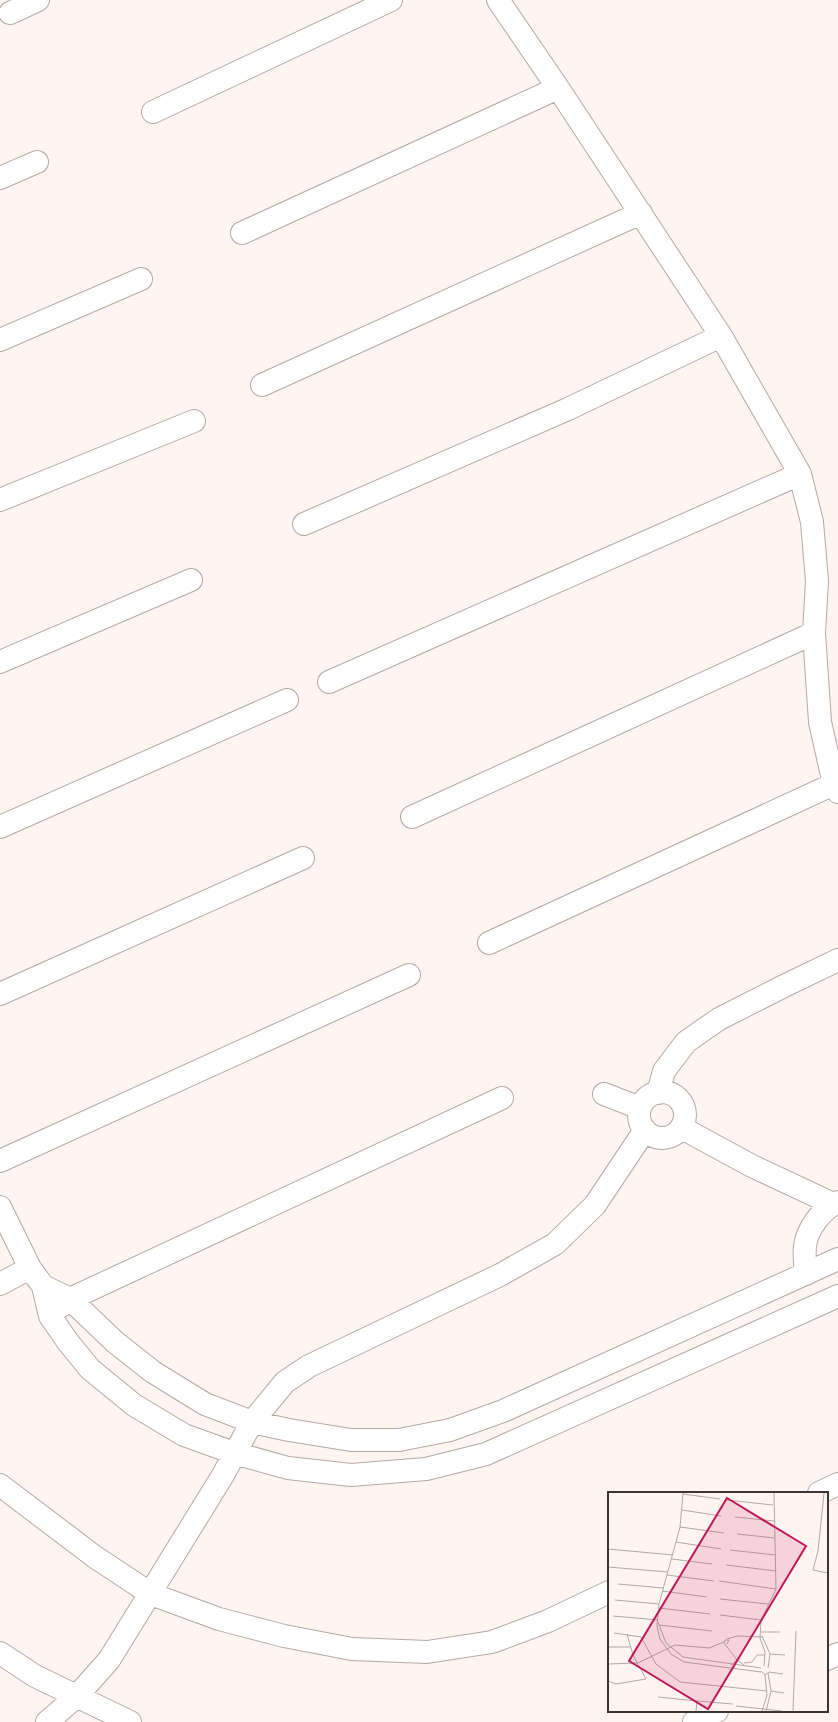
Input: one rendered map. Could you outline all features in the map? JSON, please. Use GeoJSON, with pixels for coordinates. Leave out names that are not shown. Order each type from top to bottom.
{"type":"FeatureCollection","features":[{"type":"Feature","properties":{"kind":"street"},"geometry":{"type":"LineString","coordinates":[[10,13],[38,0]]}},
{"type":"Feature","properties":{"kind":"street"},"geometry":{"type":"LineString","coordinates":[[153,112],[391,0]]}},
{"type":"Feature","properties":{"kind":"street"},"geometry":{"type":"LineString","coordinates":[[489,943],[836,788],[820,722],[814,633],[817,581],[812,522],[800,474],[721,336],[641,213],[498,0]]}},
{"type":"Feature","properties":{"kind":"street"},"geometry":{"type":"LineString","coordinates":[[242,233],[558,88]]}},
{"type":"Feature","properties":{"kind":"street"},"geometry":{"type":"LineString","coordinates":[[0,178],[37,162]]}},
{"type":"Feature","properties":{"kind":"street"},"geometry":{"type":"LineString","coordinates":[[262,385],[641,213]]}},
{"type":"Feature","properties":{"kind":"street"},"geometry":{"type":"LineString","coordinates":[[0,340],[141,279]]}},
{"type":"Feature","properties":{"kind":"street"},"geometry":{"type":"LineString","coordinates":[[304,524],[568,409],[721,336]]}},
{"type":"Feature","properties":{"kind":"street"},"geometry":{"type":"LineString","coordinates":[[0,500],[194,421]]}},
{"type":"Feature","properties":{"kind":"street"},"geometry":{"type":"LineString","coordinates":[[329,682],[800,474]]}},
{"type":"Feature","properties":{"kind":"street"},"geometry":{"type":"LineString","coordinates":[[0,662],[191,580]]}},
{"type":"Feature","properties":{"kind":"street"},"geometry":{"type":"LineString","coordinates":[[412,817],[814,633]]}},
{"type":"Feature","properties":{"kind":"street"},"geometry":{"type":"LineString","coordinates":[[0,827],[287,700]]}},
{"type":"Feature","properties":{"kind":"street"},"geometry":{"type":"LineString","coordinates":[[0,994],[303,858]]}},
{"type":"Feature","properties":{"kind":"street"},"geometry":{"type":"LineString","coordinates":[[658,1092],[664,1071],[686,1042],[720,1019],[838,960]]}},
{"type":"Feature","properties":{"kind":"street"},"geometry":{"type":"LineString","coordinates":[[0,1161],[409,975]]}},
{"type":"Feature","properties":{"kind":"street"},"geometry":{"type":"LineString","coordinates":[[658,1092],[667,1093],[676,1097],[682,1103],[685,1111],[685,1120],[682,1128],[675,1135],[667,1138],[658,1138],[646,1130],[640,1120],[640,1108],[650,1096],[658,1092]]}},
{"type":"Feature","properties":{"kind":"street"},"geometry":{"type":"LineString","coordinates":[[604,1094],[640,1108]]}},
{"type":"Feature","properties":{"kind":"street"},"geometry":{"type":"LineString","coordinates":[[50,1316],[70,1299],[502,1098]]}},
{"type":"Feature","properties":{"kind":"street"},"geometry":{"type":"LineString","coordinates":[[682,1128],[752,1166],[835,1203],[819,1216],[809,1234],[805,1245],[806,1274]]}},
{"type":"Feature","properties":{"kind":"street"},"geometry":{"type":"LineString","coordinates":[[47,1722],[76,1697],[108,1660],[151,1594],[223,1475],[252,1422],[285,1382],[309,1366],[472,1289],[555,1244],[595,1205],[646,1130]]}},
{"type":"Feature","properties":{"kind":"street"},"geometry":{"type":"LineString","coordinates":[[0,1207],[30,1268],[43,1286],[50,1316],[68,1342],[90,1369],[134,1405],[184,1435],[234,1453],[288,1468],[352,1475],[426,1469],[486,1454],[838,1296]]}},
{"type":"Feature","properties":{"kind":"street"},"geometry":{"type":"LineString","coordinates":[[43,1286],[70,1299],[115,1342],[153,1372],[205,1404],[252,1422],[289,1430],[351,1440],[399,1440],[450,1430],[503,1411],[838,1259]]}},
{"type":"Feature","properties":{"kind":"street"},"geometry":{"type":"LineString","coordinates":[[0,1284],[30,1268]]}},
{"type":"Feature","properties":{"kind":"street"},"geometry":{"type":"LineString","coordinates":[[715,1315],[729,1345]]}},
{"type":"Feature","properties":{"kind":"street"},"geometry":{"type":"LineString","coordinates":[[821,1492],[838,1484]]}},
{"type":"Feature","properties":{"kind":"street"},"geometry":{"type":"LineString","coordinates":[[0,1485],[95,1557],[151,1594],[219,1619],[284,1636],[352,1649],[426,1652],[492,1642],[548,1621],[608,1592]]}},
{"type":"Feature","properties":{"kind":"street"},"geometry":{"type":"LineString","coordinates":[[0,1653],[35,1676],[130,1722]]}},
{"type":"Feature","properties":{"kind":"street"},"geometry":{"type":"LineString","coordinates":[[828,1659],[838,1654]]}},
{"type":"Feature","properties":{"kind":"street"},"geometry":{"type":"LineString","coordinates":[[694,1722],[715,1712]]}},
{"type":"Feature","properties":{"kind":"street"},"geometry":{"type":"LineString","coordinates":[[717,1712],[722,1722]]}}]}
